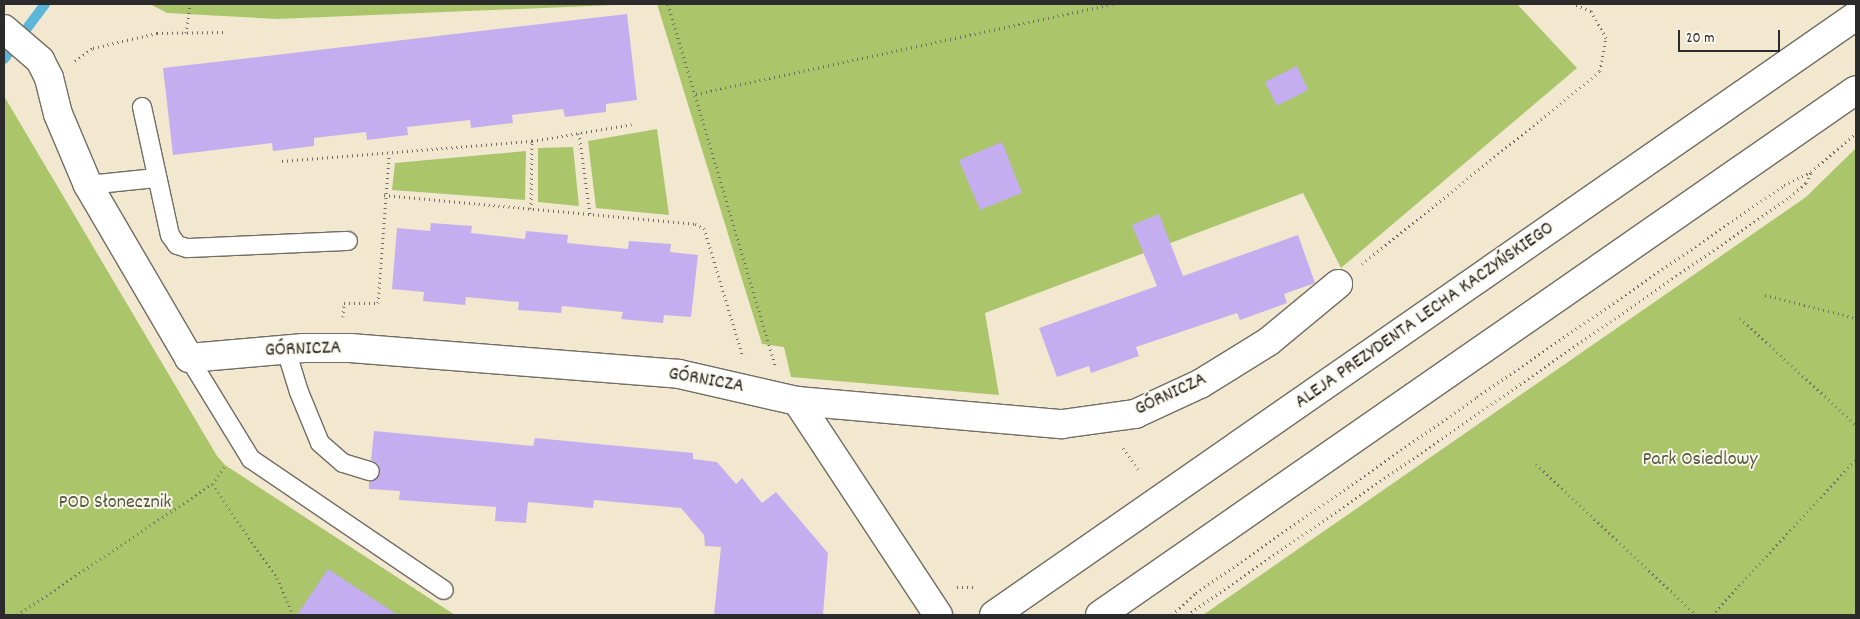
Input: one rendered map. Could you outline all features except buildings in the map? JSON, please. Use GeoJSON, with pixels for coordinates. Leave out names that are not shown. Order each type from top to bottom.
{"type":"FeatureCollection","features":[{"type":"Feature","properties":{"kind":"main road","name":"ALEJA PREZYDENTA LECHA KACZYŃSKIEGO"},"geometry":{"type":"LineString","coordinates":[[994,615],[1856,16]]}},
{"type":"Feature","properties":{"kind":"main road"},"geometry":{"type":"LineString","coordinates":[[4,29],[45,69],[58,114],[88,185],[189,358]]}},
{"type":"Feature","properties":{"kind":"main road"},"geometry":{"type":"LineString","coordinates":[[1100,615],[1856,90]]}},
{"type":"Feature","properties":{"kind":"main road","name":"GÓRNICZA"},"geometry":{"type":"LineString","coordinates":[[189,358],[286,350],[350,348],[679,374],[789,399],[1062,424],[1135,414],[1200,384],[1268,342],[1338,284]]}},
{"type":"Feature","properties":{"kind":"main road"},"geometry":{"type":"LineString","coordinates":[[789,399],[938,615]]}},
{"type":"Feature","properties":{"kind":"lane"},"geometry":{"type":"LineString","coordinates":[[142,107],[170,235],[177,245],[187,248],[348,241]]}},
{"type":"Feature","properties":{"kind":"lane"},"geometry":{"type":"LineString","coordinates":[[88,185],[156,178]]}},
{"type":"Feature","properties":{"kind":"lane"},"geometry":{"type":"LineString","coordinates":[[286,350],[299,392],[320,443],[343,463],[370,471]]}},
{"type":"Feature","properties":{"kind":"lane"},"geometry":{"type":"LineString","coordinates":[[189,358],[251,459],[444,590]]}},
{"type":"Feature","properties":{"kind":"path"},"geometry":{"type":"LineString","coordinates":[[186,33],[190,4]]}},
{"type":"Feature","properties":{"kind":"path"},"geometry":{"type":"LineString","coordinates":[[668,4],[789,399]]}},
{"type":"Feature","properties":{"kind":"path"},"geometry":{"type":"LineString","coordinates":[[696,94],[1112,4]]}},
{"type":"Feature","properties":{"kind":"path"},"geometry":{"type":"LineString","coordinates":[[1338,284],[1600,71],[1606,38],[1591,10],[1574,4]]}},
{"type":"Feature","properties":{"kind":"path"},"geometry":{"type":"LineString","coordinates":[[45,69],[93,48],[157,34],[225,32]]}},
{"type":"Feature","properties":{"kind":"path"},"geometry":{"type":"LineString","coordinates":[[282,161],[389,155],[532,141],[632,124]]}},
{"type":"Feature","properties":{"kind":"path"},"geometry":{"type":"LineString","coordinates":[[579,133],[590,214]]}},
{"type":"Feature","properties":{"kind":"path"},"geometry":{"type":"LineString","coordinates":[[1172,615],[1196,593],[1493,386],[1784,185],[1811,172],[1856,133]]}},
{"type":"Feature","properties":{"kind":"path"},"geometry":{"type":"LineString","coordinates":[[531,209],[532,141]]}},
{"type":"Feature","properties":{"kind":"path"},"geometry":{"type":"LineString","coordinates":[[342,326],[344,303],[378,303],[384,194],[389,155]]}},
{"type":"Feature","properties":{"kind":"path"},"geometry":{"type":"LineString","coordinates":[[1187,615],[1790,197],[1806,183],[1811,172]]}},
{"type":"Feature","properties":{"kind":"path"},"geometry":{"type":"LineString","coordinates":[[384,194],[695,224],[704,228],[742,351]]}},
{"type":"Feature","properties":{"kind":"path"},"geometry":{"type":"LineString","coordinates":[[1765,295],[1856,318]]}},
{"type":"Feature","properties":{"kind":"path"},"geometry":{"type":"LineString","coordinates":[[1740,318],[1856,425]]}},
{"type":"Feature","properties":{"kind":"path"},"geometry":{"type":"LineString","coordinates":[[18,615],[212,484],[243,446]]}},
{"type":"Feature","properties":{"kind":"path"},"geometry":{"type":"LineString","coordinates":[[1712,615],[1856,458]]}},
{"type":"Feature","properties":{"kind":"path"},"geometry":{"type":"LineString","coordinates":[[1536,464],[1696,615]]}},
{"type":"Feature","properties":{"kind":"path"},"geometry":{"type":"LineString","coordinates":[[212,484],[277,578],[293,615]]}},
{"type":"Feature","properties":{"kind":"green space"},"geometry":{"type":"Polygon","coordinates":[[[150,4],[637,4],[277,19],[167,13],[150,4]]]}},
{"type":"Feature","properties":{"kind":"green space"},"geometry":{"type":"Polygon","coordinates":[[[657,4],[1517,4],[1577,68],[1341,268],[1303,193],[985,313],[999,395],[791,377],[784,347],[762,344],[657,4]]]}},
{"type":"Feature","properties":{"kind":"green space","name":"POD Słonecznik"},"geometry":{"type":"Polygon","coordinates":[[[4,96],[217,456],[225,465],[455,615],[4,615],[4,96]]]}},
{"type":"Feature","properties":{"kind":"green space"},"geometry":{"type":"Polygon","coordinates":[[[657,129],[669,215],[596,208],[588,141],[657,129]]]}},
{"type":"Feature","properties":{"kind":"green space"},"geometry":{"type":"Polygon","coordinates":[[[573,147],[579,206],[538,202],[538,148],[573,147]]]}},
{"type":"Feature","properties":{"kind":"green space","name":"Park Osiedlowy"},"geometry":{"type":"Polygon","coordinates":[[[1856,148],[1856,615],[1203,615],[1806,197],[1856,148]]]}},
{"type":"Feature","properties":{"kind":"green space"},"geometry":{"type":"Polygon","coordinates":[[[526,151],[525,200],[392,190],[395,163],[526,151]]]}},
{"type":"Feature","properties":{"kind":"waterway"},"geometry":{"type":"LineString","coordinates":[[4,59],[45,4]]}}]}
